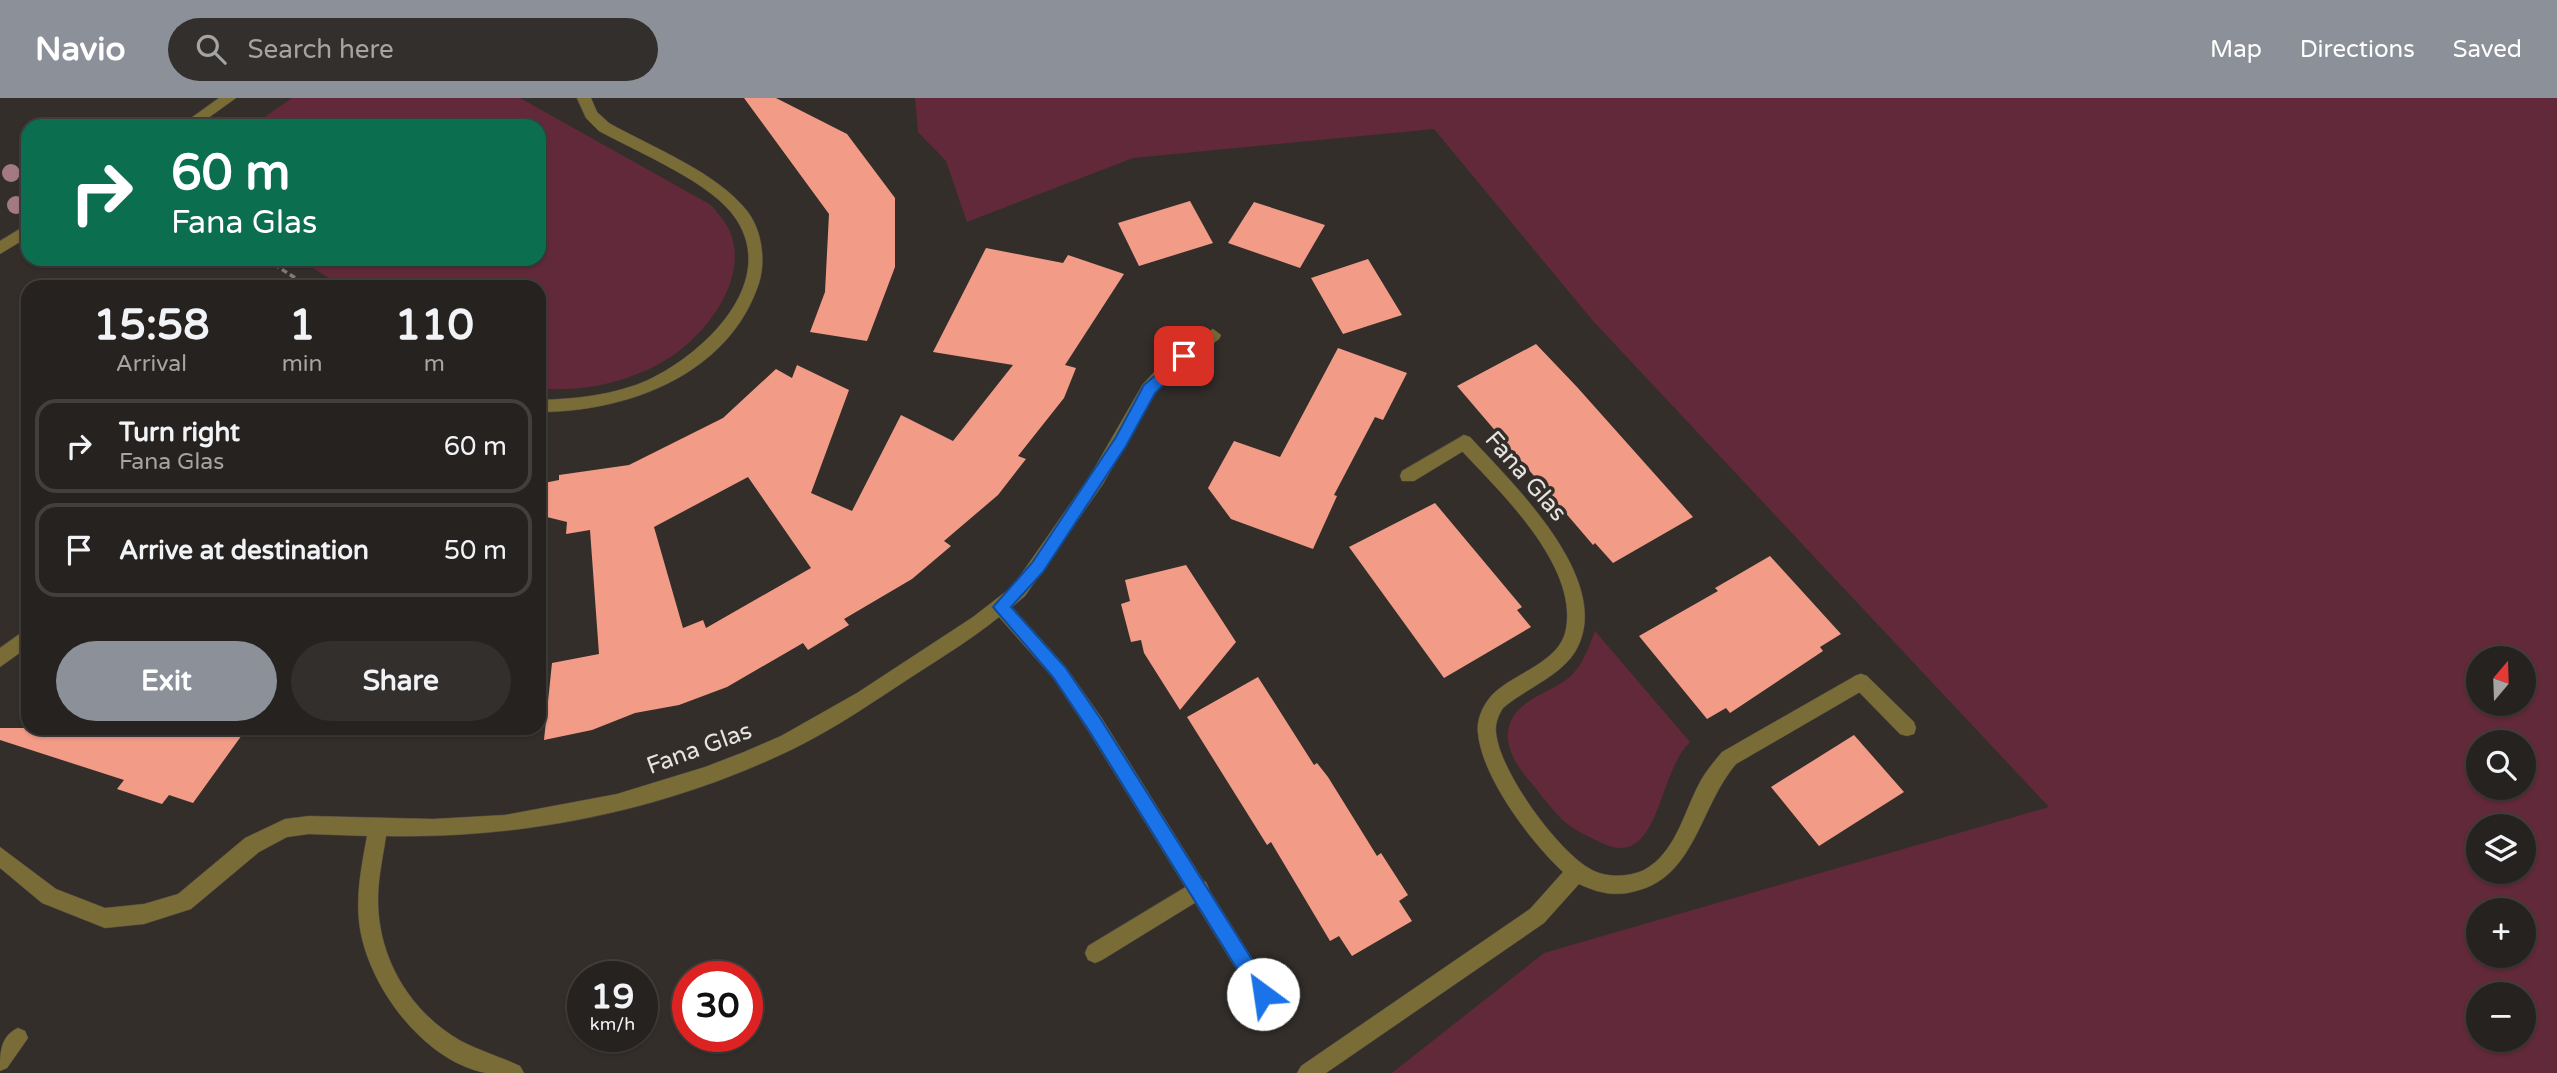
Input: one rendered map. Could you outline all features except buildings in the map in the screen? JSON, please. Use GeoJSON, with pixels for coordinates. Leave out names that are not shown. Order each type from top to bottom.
{"type":"FeatureCollection","features":[{"type":"Feature","properties":{"kind":"street"},"geometry":{"type":"LineString","coordinates":[[198,119],[229,98]]}},
{"type":"Feature","properties":{"kind":"street"},"geometry":{"type":"LineString","coordinates":[[546,406],[584,403],[613,397],[654,383],[685,367],[723,334],[743,306],[754,279],[752,232],[746,216],[735,204],[719,190],[604,127],[591,115],[584,98]]}},
{"type":"Feature","properties":{"kind":"street"},"geometry":{"type":"LineString","coordinates":[[0,248],[21,234]]}},
{"type":"Feature","properties":{"kind":"street","name":"Fana Glas"},"geometry":{"type":"LineString","coordinates":[[0,856],[49,896],[105,918],[144,915],[184,902],[252,845],[285,828],[309,825],[433,828],[517,822],[582,812],[706,776],[788,742],[826,721],[1001,607],[1037,568],[1121,442],[1149,389],[1167,369],[1213,335]]}},
{"type":"Feature","properties":{"kind":"street","name":"Fana Glas"},"geometry":{"type":"LineString","coordinates":[[1408,476],[1464,442],[1546,537],[1575,607],[1573,628],[1560,658],[1499,702],[1488,718],[1487,726],[1497,767],[1554,849],[1577,872],[1592,881],[1618,885],[1643,881],[1663,869],[1687,836],[1701,796],[1718,768],[1729,758],[1861,682],[1908,729]]}},
{"type":"Feature","properties":{"kind":"street"},"geometry":{"type":"LineString","coordinates":[[1001,607],[1059,672],[1199,888],[1263,994]]}},
{"type":"Feature","properties":{"kind":"street"},"geometry":{"type":"LineString","coordinates":[[0,659],[21,642]]}},
{"type":"Feature","properties":{"kind":"street"},"geometry":{"type":"LineString","coordinates":[[378,826],[368,901],[376,955],[383,973],[406,1005],[431,1032],[456,1049],[513,1073]]}},
{"type":"Feature","properties":{"kind":"street"},"geometry":{"type":"LineString","coordinates":[[1308,1073],[1537,916],[1577,872]]}},
{"type":"Feature","properties":{"kind":"street"},"geometry":{"type":"LineString","coordinates":[[1095,953],[1199,888]]}},
{"type":"Feature","properties":{"kind":"street"},"geometry":{"type":"LineString","coordinates":[[0,1061],[18,1038]]}},
{"type":"Feature","properties":{"kind":"path"},"geometry":{"type":"LineString","coordinates":[[277,266],[298,280]]}},
{"type":"Feature","properties":{"kind":"shaded area"},"geometry":{"type":"Polygon","coordinates":[[[292,98],[520,98],[711,205],[727,226],[733,241],[735,258],[726,293],[705,325],[664,361],[635,375],[604,384],[571,389],[546,388],[546,280],[332,280],[310,266],[546,266],[546,119],[262,119],[292,98]]]}},
{"type":"Feature","properties":{"kind":"shaded area"},"geometry":{"type":"Polygon","coordinates":[[[915,98],[2557,98],[2557,1073],[1392,1073],[1544,953],[2049,807],[1593,321],[1434,129],[1133,158],[967,222],[946,161],[918,132],[915,98]]]}},
{"type":"Feature","properties":{"kind":"shaded area"},"geometry":{"type":"Polygon","coordinates":[[[1595,631],[1690,742],[1679,756],[1647,832],[1636,843],[1621,848],[1591,838],[1562,819],[1517,764],[1509,746],[1509,726],[1518,710],[1533,698],[1566,680],[1576,670],[1595,631]]]}},
{"type":"Feature","properties":{"kind":"route"},"geometry":{"type":"LineString","coordinates":[[1184,356],[1167,369],[1149,389],[1121,442],[1037,568],[1019,591],[1001,607],[1059,672],[1094,723],[1263,994]]}}]}
